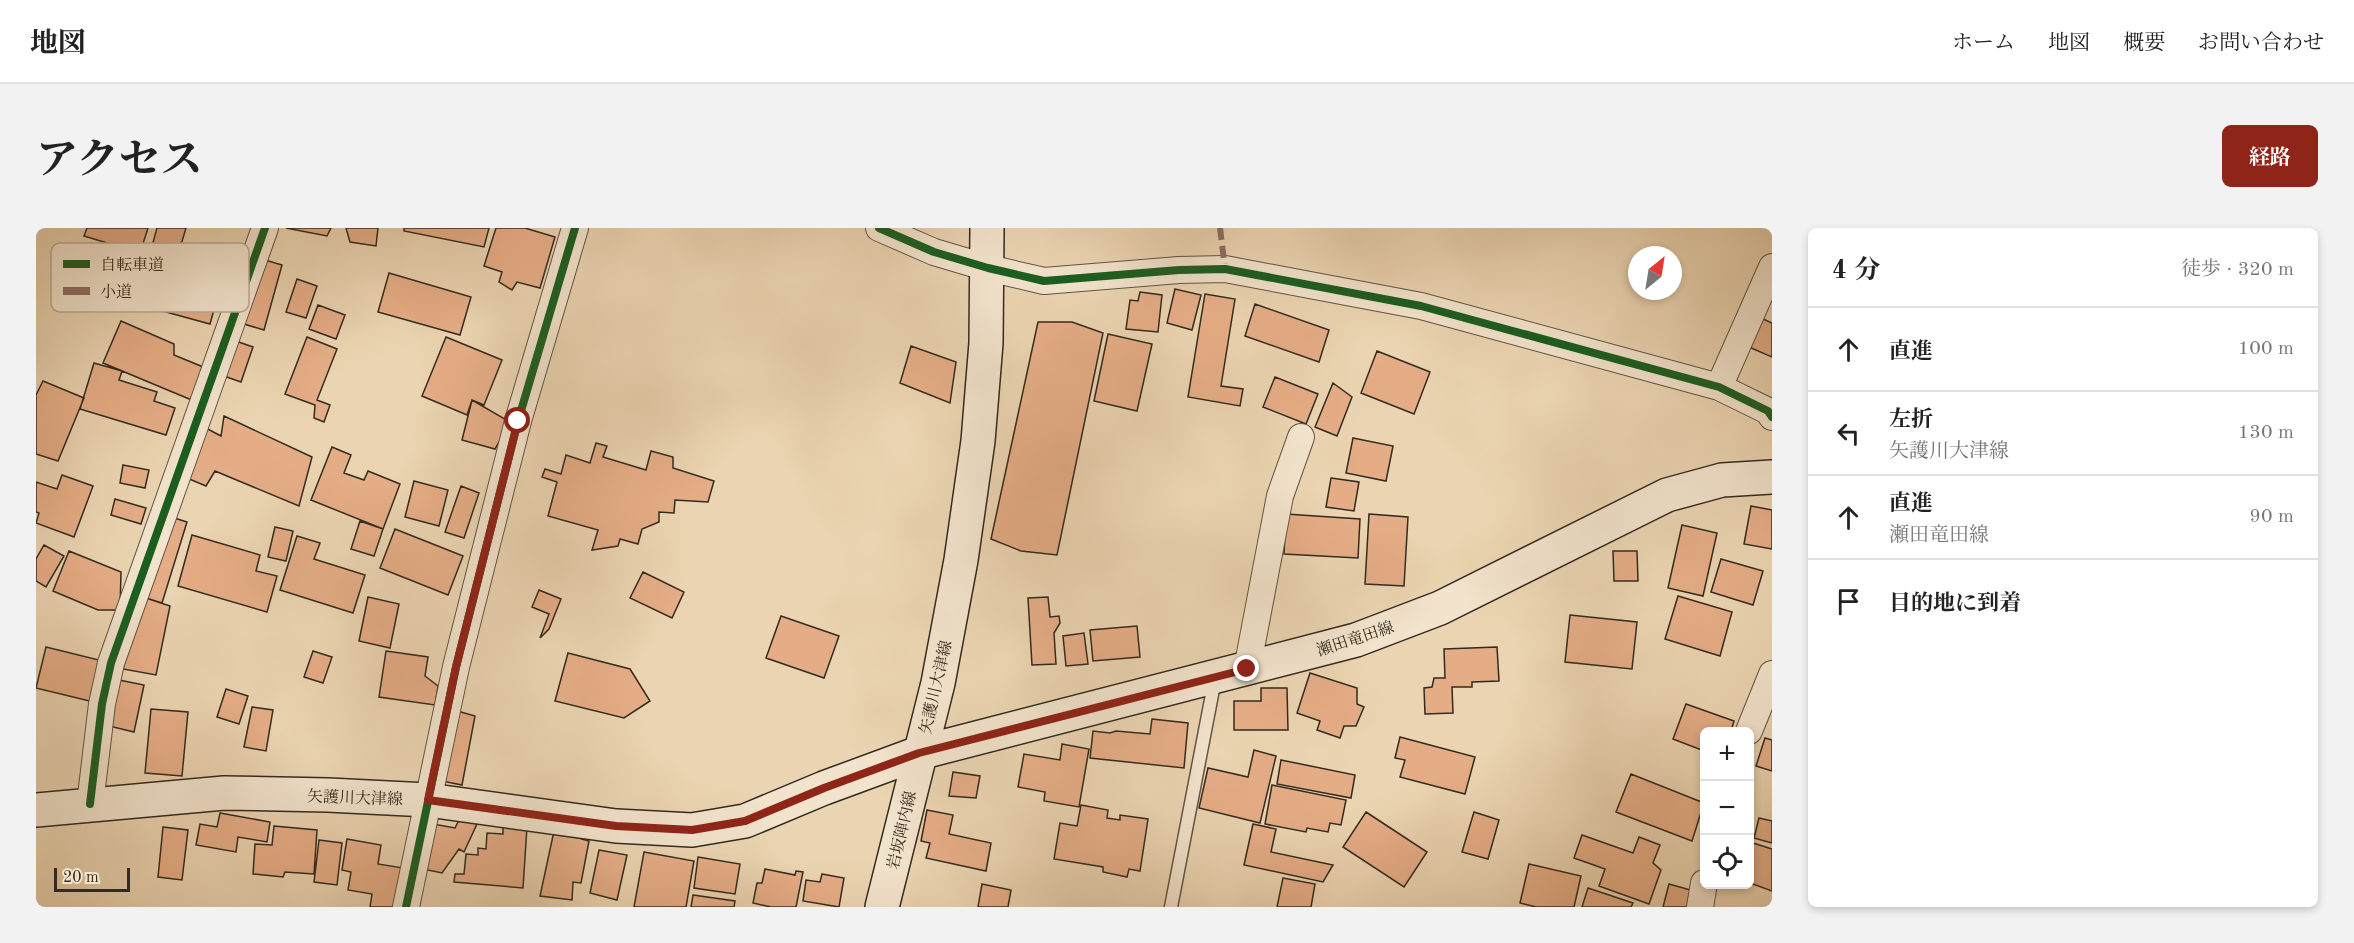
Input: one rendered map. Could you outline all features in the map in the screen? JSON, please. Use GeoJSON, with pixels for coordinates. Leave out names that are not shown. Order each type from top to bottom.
{"type":"FeatureCollection","features":[{"type":"Feature","properties":{"kind":"main road","name":"矢護川大津線"},"geometry":{"type":"LineString","coordinates":[[36,810],[224,793],[328,795],[428,800],[616,826],[692,830],[745,821],[824,788],[919,753],[938,683],[961,560],[977,453],[986,343],[987,228]]}},
{"type":"Feature","properties":{"kind":"main road","name":"瀬田竜田線"},"geometry":{"type":"LineString","coordinates":[[919,753],[1356,640],[1440,608],[1667,495],[1722,480],[1772,477]]}},
{"type":"Feature","properties":{"kind":"main road","name":"岩坂陣内線"},"geometry":{"type":"LineString","coordinates":[[882,907],[919,753]]}},
{"type":"Feature","properties":{"kind":"street"},"geometry":{"type":"LineString","coordinates":[[249,273],[265,228]]}},
{"type":"Feature","properties":{"kind":"street"},"geometry":{"type":"LineString","coordinates":[[406,907],[456,667],[518,421],[575,228]]}},
{"type":"Feature","properties":{"kind":"street"},"geometry":{"type":"LineString","coordinates":[[879,228],[934,252],[1044,281],[1179,270],[1225,269],[1421,306],[1719,387],[1768,411],[1772,417]]}},
{"type":"Feature","properties":{"kind":"street"},"geometry":{"type":"LineString","coordinates":[[1719,387],[1772,267]]}},
{"type":"Feature","properties":{"kind":"street"},"geometry":{"type":"LineString","coordinates":[[90,804],[102,704],[111,663],[235,312]]}},
{"type":"Feature","properties":{"kind":"street"},"geometry":{"type":"LineString","coordinates":[[1247,669],[1280,496],[1300,437]]}},
{"type":"Feature","properties":{"kind":"street"},"geometry":{"type":"LineString","coordinates":[[1751,727],[1772,674]]}},
{"type":"Feature","properties":{"kind":"street"},"geometry":{"type":"LineString","coordinates":[[1700,907],[1703,889]]}},
{"type":"Feature","properties":{"kind":"lane"},"geometry":{"type":"LineString","coordinates":[[1171,907],[1216,678]]}},
{"type":"Feature","properties":{"kind":"building"},"geometry":{"type":"Polygon","coordinates":[[[87,228],[148,228],[143,243],[107,243],[84,236],[87,228]]]}},
{"type":"Feature","properties":{"kind":"building"},"geometry":{"type":"Polygon","coordinates":[[[157,228],[186,228],[182,243],[153,243],[157,228]]]}},
{"type":"Feature","properties":{"kind":"building"},"geometry":{"type":"Polygon","coordinates":[[[286,228],[331,228],[327,236],[286,228]]]}},
{"type":"Feature","properties":{"kind":"building"},"geometry":{"type":"Polygon","coordinates":[[[346,228],[378,228],[376,246],[350,242],[346,228]]]}},
{"type":"Feature","properties":{"kind":"building"},"geometry":{"type":"Polygon","coordinates":[[[404,228],[489,228],[484,247],[404,231],[404,228]]]}},
{"type":"Feature","properties":{"kind":"building"},"geometry":{"type":"Polygon","coordinates":[[[496,228],[525,228],[555,237],[540,288],[517,282],[512,290],[499,282],[502,272],[484,266],[496,228]]]}},
{"type":"Feature","properties":{"kind":"building"},"geometry":{"type":"Polygon","coordinates":[[[255,257],[282,265],[264,330],[237,322],[240,312],[249,312],[249,279],[255,257]]]}},
{"type":"Feature","properties":{"kind":"building"},"geometry":{"type":"Polygon","coordinates":[[[389,273],[471,297],[460,335],[378,312],[389,273]]]}},
{"type":"Feature","properties":{"kind":"building"},"geometry":{"type":"Polygon","coordinates":[[[297,279],[317,286],[306,318],[286,312],[297,279]]]}},
{"type":"Feature","properties":{"kind":"building"},"geometry":{"type":"Polygon","coordinates":[[[1175,289],[1201,295],[1192,330],[1167,323],[1175,289]]]}},
{"type":"Feature","properties":{"kind":"building"},"geometry":{"type":"Polygon","coordinates":[[[1140,292],[1162,295],[1158,332],[1126,329],[1130,300],[1138,301],[1140,292]]]}},
{"type":"Feature","properties":{"kind":"building"},"geometry":{"type":"Polygon","coordinates":[[[1205,294],[1235,299],[1221,386],[1243,389],[1240,406],[1188,397],[1205,294]]]}},
{"type":"Feature","properties":{"kind":"building"},"geometry":{"type":"Polygon","coordinates":[[[1255,304],[1329,330],[1319,362],[1245,336],[1255,304]]]}},
{"type":"Feature","properties":{"kind":"building"},"geometry":{"type":"Polygon","coordinates":[[[318,305],[345,315],[336,339],[309,329],[318,305]]]}},
{"type":"Feature","properties":{"kind":"building"},"geometry":{"type":"Polygon","coordinates":[[[166,312],[213,312],[210,324],[166,312]]]}},
{"type":"Feature","properties":{"kind":"building"},"geometry":{"type":"Polygon","coordinates":[[[1761,318],[1772,323],[1772,357],[1749,347],[1761,318]]]}},
{"type":"Feature","properties":{"kind":"building"},"geometry":{"type":"Polygon","coordinates":[[[121,321],[174,344],[174,355],[208,369],[194,401],[103,363],[121,321]]]}},
{"type":"Feature","properties":{"kind":"building"},"geometry":{"type":"Polygon","coordinates":[[[1038,322],[1072,322],[1103,333],[1057,555],[1021,551],[991,539],[1038,322]]]}},
{"type":"Feature","properties":{"kind":"building"},"geometry":{"type":"Polygon","coordinates":[[[1108,334],[1152,344],[1137,411],[1094,401],[1108,334]]]}},
{"type":"Feature","properties":{"kind":"building"},"geometry":{"type":"Polygon","coordinates":[[[307,337],[337,349],[317,400],[330,405],[324,422],[314,418],[315,405],[285,394],[307,337]]]}},
{"type":"Feature","properties":{"kind":"building"},"geometry":{"type":"Polygon","coordinates":[[[446,337],[502,360],[484,405],[472,400],[467,415],[422,396],[446,337]]]}},
{"type":"Feature","properties":{"kind":"building"},"geometry":{"type":"Polygon","coordinates":[[[233,340],[253,347],[241,382],[221,375],[233,340]]]}},
{"type":"Feature","properties":{"kind":"building"},"geometry":{"type":"Polygon","coordinates":[[[911,346],[956,362],[950,403],[900,383],[911,346]]]}},
{"type":"Feature","properties":{"kind":"building"},"geometry":{"type":"Polygon","coordinates":[[[1377,351],[1430,372],[1414,414],[1361,393],[1377,351]]]}},
{"type":"Feature","properties":{"kind":"building"},"geometry":{"type":"Polygon","coordinates":[[[94,363],[122,371],[119,380],[157,392],[154,401],[175,408],[166,435],[80,409],[94,363]]]}},
{"type":"Feature","properties":{"kind":"building"},"geometry":{"type":"Polygon","coordinates":[[[1275,377],[1318,394],[1306,424],[1263,407],[1275,377]]]}},
{"type":"Feature","properties":{"kind":"building"},"geometry":{"type":"Polygon","coordinates":[[[43,381],[84,398],[58,461],[36,454],[36,395],[43,381]]]}},
{"type":"Feature","properties":{"kind":"building"},"geometry":{"type":"Polygon","coordinates":[[[1333,383],[1352,397],[1337,436],[1315,427],[1333,383]]]}},
{"type":"Feature","properties":{"kind":"building"},"geometry":{"type":"Polygon","coordinates":[[[472,400],[510,422],[495,449],[462,440],[472,400]]]}},
{"type":"Feature","properties":{"kind":"building"},"geometry":{"type":"Polygon","coordinates":[[[224,416],[312,457],[299,506],[215,471],[206,486],[177,474],[204,427],[221,436],[224,416]]]}},
{"type":"Feature","properties":{"kind":"building"},"geometry":{"type":"Polygon","coordinates":[[[1353,438],[1393,446],[1386,481],[1346,473],[1353,438]]]}},
{"type":"Feature","properties":{"kind":"building"},"geometry":{"type":"Polygon","coordinates":[[[596,443],[607,446],[603,457],[646,470],[651,451],[673,457],[673,468],[714,481],[708,502],[675,500],[674,513],[659,512],[659,522],[642,529],[638,544],[620,539],[618,546],[592,550],[598,530],[548,516],[557,482],[542,477],[545,469],[561,474],[566,455],[590,463],[596,443]]]}},
{"type":"Feature","properties":{"kind":"building"},"geometry":{"type":"Polygon","coordinates":[[[332,447],[351,455],[344,473],[364,480],[368,471],[400,484],[383,529],[311,500],[332,447]]]}},
{"type":"Feature","properties":{"kind":"building"},"geometry":{"type":"Polygon","coordinates":[[[123,465],[149,470],[145,488],[120,483],[123,465]]]}},
{"type":"Feature","properties":{"kind":"building"},"geometry":{"type":"Polygon","coordinates":[[[62,475],[93,486],[74,537],[36,523],[39,513],[36,512],[36,482],[57,489],[62,475]]]}},
{"type":"Feature","properties":{"kind":"building"},"geometry":{"type":"Polygon","coordinates":[[[1331,478],[1359,482],[1354,511],[1326,507],[1331,478]]]}},
{"type":"Feature","properties":{"kind":"building"},"geometry":{"type":"Polygon","coordinates":[[[414,481],[448,490],[439,526],[405,517],[414,481]]]}},
{"type":"Feature","properties":{"kind":"building"},"geometry":{"type":"Polygon","coordinates":[[[461,486],[479,493],[464,538],[445,532],[461,486]]]}},
{"type":"Feature","properties":{"kind":"building"},"geometry":{"type":"Polygon","coordinates":[[[115,499],[146,508],[141,524],[111,515],[115,499]]]}},
{"type":"Feature","properties":{"kind":"building"},"geometry":{"type":"Polygon","coordinates":[[[1751,506],[1772,510],[1772,549],[1744,544],[1751,506]]]}},
{"type":"Feature","properties":{"kind":"building"},"geometry":{"type":"Polygon","coordinates":[[[1286,514],[1360,519],[1358,558],[1284,554],[1286,514]]]}},
{"type":"Feature","properties":{"kind":"building"},"geometry":{"type":"Polygon","coordinates":[[[1369,514],[1408,517],[1404,586],[1365,584],[1369,514]]]}},
{"type":"Feature","properties":{"kind":"building"},"geometry":{"type":"Polygon","coordinates":[[[168,516],[187,522],[162,603],[143,597],[168,516]]]}},
{"type":"Feature","properties":{"kind":"building"},"geometry":{"type":"Polygon","coordinates":[[[360,521],[383,529],[374,556],[351,549],[360,521]]]}},
{"type":"Feature","properties":{"kind":"building"},"geometry":{"type":"Polygon","coordinates":[[[1682,525],[1717,533],[1703,596],[1668,588],[1682,525]]]}},
{"type":"Feature","properties":{"kind":"building"},"geometry":{"type":"Polygon","coordinates":[[[275,527],[293,531],[286,561],[268,557],[275,527]]]}},
{"type":"Feature","properties":{"kind":"building"},"geometry":{"type":"Polygon","coordinates":[[[395,529],[463,556],[448,595],[380,568],[395,529]]]}},
{"type":"Feature","properties":{"kind":"building"},"geometry":{"type":"Polygon","coordinates":[[[192,535],[260,555],[256,571],[277,576],[267,612],[178,586],[192,535]]]}},
{"type":"Feature","properties":{"kind":"building"},"geometry":{"type":"Polygon","coordinates":[[[297,536],[320,543],[314,559],[365,575],[353,613],[280,590],[297,536]]]}},
{"type":"Feature","properties":{"kind":"building"},"geometry":{"type":"Polygon","coordinates":[[[44,545],[64,556],[46,587],[36,581],[36,559],[44,545]]]}},
{"type":"Feature","properties":{"kind":"building"},"geometry":{"type":"Polygon","coordinates":[[[69,551],[121,572],[120,610],[98,610],[53,591],[69,551]]]}},
{"type":"Feature","properties":{"kind":"building"},"geometry":{"type":"Polygon","coordinates":[[[1613,551],[1637,551],[1638,581],[1614,581],[1613,551]]]}},
{"type":"Feature","properties":{"kind":"building"},"geometry":{"type":"Polygon","coordinates":[[[1721,559],[1763,571],[1753,605],[1711,592],[1721,559]]]}},
{"type":"Feature","properties":{"kind":"building"},"geometry":{"type":"Polygon","coordinates":[[[643,572],[684,592],[672,618],[630,598],[643,572]]]}},
{"type":"Feature","properties":{"kind":"building"},"geometry":{"type":"Polygon","coordinates":[[[539,590],[561,599],[549,629],[540,638],[549,614],[532,607],[539,590]]]}},
{"type":"Feature","properties":{"kind":"building"},"geometry":{"type":"Polygon","coordinates":[[[1678,596],[1732,612],[1720,656],[1665,639],[1678,596]]]}},
{"type":"Feature","properties":{"kind":"building"},"geometry":{"type":"Polygon","coordinates":[[[143,597],[170,606],[156,675],[123,669],[143,597]]]}},
{"type":"Feature","properties":{"kind":"building"},"geometry":{"type":"Polygon","coordinates":[[[368,597],[399,604],[390,648],[359,641],[368,597]]]}},
{"type":"Feature","properties":{"kind":"building"},"geometry":{"type":"Polygon","coordinates":[[[1048,597],[1050,617],[1059,616],[1060,623],[1054,633],[1056,664],[1032,665],[1028,598],[1048,597]]]}},
{"type":"Feature","properties":{"kind":"building"},"geometry":{"type":"Polygon","coordinates":[[[1570,615],[1637,622],[1632,669],[1565,662],[1570,615]]]}},
{"type":"Feature","properties":{"kind":"building"},"geometry":{"type":"Polygon","coordinates":[[[781,616],[839,636],[824,678],[766,658],[781,616]]]}},
{"type":"Feature","properties":{"kind":"building"},"geometry":{"type":"Polygon","coordinates":[[[1137,626],[1140,657],[1093,661],[1090,630],[1137,626]]]}},
{"type":"Feature","properties":{"kind":"building"},"geometry":{"type":"Polygon","coordinates":[[[1084,633],[1088,664],[1066,666],[1063,636],[1084,633]]]}},
{"type":"Feature","properties":{"kind":"building"},"geometry":{"type":"Polygon","coordinates":[[[46,647],[111,663],[102,704],[36,688],[46,647]]]}},
{"type":"Feature","properties":{"kind":"building"},"geometry":{"type":"Polygon","coordinates":[[[1497,647],[1499,681],[1472,682],[1472,687],[1452,687],[1453,713],[1425,714],[1424,688],[1432,687],[1434,678],[1445,678],[1444,649],[1497,647]]]}},
{"type":"Feature","properties":{"kind":"building"},"geometry":{"type":"Polygon","coordinates":[[[313,651],[332,657],[323,683],[304,677],[313,651]]]}},
{"type":"Feature","properties":{"kind":"building"},"geometry":{"type":"Polygon","coordinates":[[[386,651],[428,657],[425,676],[438,686],[435,705],[379,697],[386,651]]]}},
{"type":"Feature","properties":{"kind":"building"},"geometry":{"type":"Polygon","coordinates":[[[568,653],[630,669],[650,701],[624,718],[555,701],[568,653]]]}},
{"type":"Feature","properties":{"kind":"building"},"geometry":{"type":"Polygon","coordinates":[[[1310,673],[1357,688],[1357,704],[1364,707],[1356,726],[1344,726],[1340,738],[1317,730],[1320,721],[1297,713],[1310,673]]]}},
{"type":"Feature","properties":{"kind":"building"},"geometry":{"type":"Polygon","coordinates":[[[119,680],[144,685],[134,732],[109,726],[119,680]]]}},
{"type":"Feature","properties":{"kind":"building"},"geometry":{"type":"Polygon","coordinates":[[[1261,688],[1287,688],[1288,730],[1234,730],[1234,701],[1261,701],[1261,688]]]}},
{"type":"Feature","properties":{"kind":"building"},"geometry":{"type":"Polygon","coordinates":[[[226,689],[248,696],[239,724],[217,717],[226,689]]]}},
{"type":"Feature","properties":{"kind":"building"},"geometry":{"type":"Polygon","coordinates":[[[1686,704],[1734,721],[1732,727],[1700,727],[1700,749],[1673,739],[1686,704]]]}},
{"type":"Feature","properties":{"kind":"building"},"geometry":{"type":"Polygon","coordinates":[[[252,707],[273,710],[266,751],[244,747],[252,707]]]}},
{"type":"Feature","properties":{"kind":"building"},"geometry":{"type":"Polygon","coordinates":[[[151,709],[188,712],[182,776],[145,773],[151,709]]]}},
{"type":"Feature","properties":{"kind":"building"},"geometry":{"type":"Polygon","coordinates":[[[454,710],[475,716],[462,785],[432,779],[454,710]]]}},
{"type":"Feature","properties":{"kind":"building"},"geometry":{"type":"Polygon","coordinates":[[[1152,719],[1188,723],[1184,768],[1090,758],[1093,731],[1150,734],[1152,719]]]}},
{"type":"Feature","properties":{"kind":"building"},"geometry":{"type":"Polygon","coordinates":[[[1400,737],[1475,757],[1465,794],[1400,777],[1405,760],[1395,758],[1400,737]]]}},
{"type":"Feature","properties":{"kind":"building"},"geometry":{"type":"Polygon","coordinates":[[[1765,738],[1772,740],[1772,771],[1756,766],[1765,738]]]}},
{"type":"Feature","properties":{"kind":"building"},"geometry":{"type":"Polygon","coordinates":[[[1062,744],[1089,749],[1079,807],[1044,801],[1045,792],[1018,787],[1024,754],[1060,760],[1062,744]]]}},
{"type":"Feature","properties":{"kind":"building"},"geometry":{"type":"Polygon","coordinates":[[[1254,750],[1276,756],[1260,823],[1199,808],[1208,768],[1248,777],[1254,750]]]}},
{"type":"Feature","properties":{"kind":"building"},"geometry":{"type":"Polygon","coordinates":[[[1281,760],[1355,775],[1351,798],[1277,784],[1281,760]]]}},
{"type":"Feature","properties":{"kind":"building"},"geometry":{"type":"Polygon","coordinates":[[[953,772],[980,776],[976,798],[949,796],[953,772]]]}},
{"type":"Feature","properties":{"kind":"building"},"geometry":{"type":"Polygon","coordinates":[[[1631,774],[1700,801],[1700,816],[1692,841],[1616,812],[1631,774]]]}},
{"type":"Feature","properties":{"kind":"building"},"geometry":{"type":"Polygon","coordinates":[[[1272,785],[1346,800],[1341,825],[1330,823],[1328,832],[1307,828],[1306,832],[1265,824],[1272,785]]]}},
{"type":"Feature","properties":{"kind":"building"},"geometry":{"type":"Polygon","coordinates":[[[1081,805],[1108,810],[1107,818],[1120,820],[1120,815],[1148,819],[1140,871],[1129,869],[1127,877],[1103,872],[1103,867],[1054,859],[1060,823],[1077,826],[1081,805]]]}},
{"type":"Feature","properties":{"kind":"building"},"geometry":{"type":"Polygon","coordinates":[[[927,810],[953,815],[949,834],[991,843],[986,871],[926,858],[930,843],[921,841],[927,810]]]}},
{"type":"Feature","properties":{"kind":"building"},"geometry":{"type":"Polygon","coordinates":[[[1366,812],[1427,852],[1404,887],[1343,847],[1366,812]]]}},
{"type":"Feature","properties":{"kind":"building"},"geometry":{"type":"Polygon","coordinates":[[[1474,812],[1499,820],[1488,859],[1462,852],[1474,812]]]}},
{"type":"Feature","properties":{"kind":"building"},"geometry":{"type":"Polygon","coordinates":[[[220,813],[270,822],[267,842],[238,837],[236,852],[196,845],[200,824],[217,827],[220,813]]]}},
{"type":"Feature","properties":{"kind":"building"},"geometry":{"type":"Polygon","coordinates":[[[461,816],[477,824],[464,852],[459,849],[442,873],[418,868],[428,823],[455,828],[461,816]]]}},
{"type":"Feature","properties":{"kind":"building"},"geometry":{"type":"Polygon","coordinates":[[[1759,818],[1772,821],[1772,843],[1754,838],[1759,818]]]}},
{"type":"Feature","properties":{"kind":"building"},"geometry":{"type":"Polygon","coordinates":[[[1253,824],[1276,829],[1271,852],[1333,865],[1323,882],[1244,865],[1253,824]]]}},
{"type":"Feature","properties":{"kind":"building"},"geometry":{"type":"Polygon","coordinates":[[[503,825],[527,827],[523,888],[454,882],[455,874],[464,874],[466,854],[478,855],[478,848],[486,849],[487,833],[503,834],[503,825]]]}},
{"type":"Feature","properties":{"kind":"building"},"geometry":{"type":"Polygon","coordinates":[[[274,826],[317,830],[314,874],[285,872],[283,877],[253,874],[255,844],[272,845],[274,826]]]}},
{"type":"Feature","properties":{"kind":"building"},"geometry":{"type":"Polygon","coordinates":[[[163,827],[188,830],[182,880],[158,877],[163,827]]]}},
{"type":"Feature","properties":{"kind":"building"},"geometry":{"type":"Polygon","coordinates":[[[554,831],[589,841],[581,883],[573,882],[572,900],[540,896],[554,831]]]}},
{"type":"Feature","properties":{"kind":"building"},"geometry":{"type":"Polygon","coordinates":[[[1582,835],[1633,853],[1639,837],[1660,845],[1653,863],[1661,870],[1649,904],[1599,886],[1605,869],[1574,858],[1582,835]]]}},
{"type":"Feature","properties":{"kind":"building"},"geometry":{"type":"Polygon","coordinates":[[[347,839],[381,845],[378,864],[403,868],[397,907],[370,907],[372,894],[348,890],[351,872],[342,870],[347,839]]]}},
{"type":"Feature","properties":{"kind":"building"},"geometry":{"type":"Polygon","coordinates":[[[319,840],[342,843],[337,885],[314,882],[319,840]]]}},
{"type":"Feature","properties":{"kind":"building"},"geometry":{"type":"Polygon","coordinates":[[[1754,843],[1772,849],[1772,891],[1754,884],[1754,843]]]}},
{"type":"Feature","properties":{"kind":"building"},"geometry":{"type":"Polygon","coordinates":[[[599,850],[627,855],[617,900],[590,893],[599,850]]]}},
{"type":"Feature","properties":{"kind":"building"},"geometry":{"type":"Polygon","coordinates":[[[644,852],[694,861],[686,907],[634,907],[644,852]]]}},
{"type":"Feature","properties":{"kind":"building"},"geometry":{"type":"Polygon","coordinates":[[[698,857],[740,864],[735,894],[694,888],[698,857]]]}},
{"type":"Feature","properties":{"kind":"building"},"geometry":{"type":"Polygon","coordinates":[[[1529,864],[1581,876],[1574,907],[1536,907],[1520,903],[1529,864]]]}},
{"type":"Feature","properties":{"kind":"building"},"geometry":{"type":"Polygon","coordinates":[[[765,869],[795,875],[796,871],[803,872],[796,907],[771,907],[753,903],[757,883],[762,883],[765,869]]]}},
{"type":"Feature","properties":{"kind":"building"},"geometry":{"type":"Polygon","coordinates":[[[822,874],[844,878],[839,907],[803,901],[806,880],[820,882],[822,874]]]}},
{"type":"Feature","properties":{"kind":"building"},"geometry":{"type":"Polygon","coordinates":[[[1283,878],[1315,884],[1311,907],[1277,907],[1283,878]]]}},
{"type":"Feature","properties":{"kind":"building"},"geometry":{"type":"Polygon","coordinates":[[[982,884],[1011,890],[1008,907],[978,907],[982,884]]]}},
{"type":"Feature","properties":{"kind":"building"},"geometry":{"type":"Polygon","coordinates":[[[1669,884],[1694,891],[1690,907],[1663,907],[1669,884]]]}},
{"type":"Feature","properties":{"kind":"building"},"geometry":{"type":"Polygon","coordinates":[[[1588,888],[1633,903],[1631,907],[1582,907],[1588,888]]]}},
{"type":"Feature","properties":{"kind":"building"},"geometry":{"type":"Polygon","coordinates":[[[693,895],[735,901],[734,907],[691,907],[693,895]]]}},
{"type":"Feature","properties":{"kind":"marked path"},"geometry":{"type":"LineString","coordinates":[[1220,228],[1225,269]]}},
{"type":"Feature","properties":{"kind":"cycle path"},"geometry":{"type":"LineString","coordinates":[[249,273],[265,228]]}},
{"type":"Feature","properties":{"kind":"cycle path"},"geometry":{"type":"LineString","coordinates":[[406,907],[456,667],[518,421],[575,228]]}},
{"type":"Feature","properties":{"kind":"cycle path"},"geometry":{"type":"LineString","coordinates":[[879,228],[934,252],[1044,281],[1179,270],[1225,269],[1421,306],[1719,387],[1768,411],[1772,417]]}},
{"type":"Feature","properties":{"kind":"cycle path"},"geometry":{"type":"LineString","coordinates":[[90,804],[102,704],[111,663],[235,312]]}},
{"type":"Feature","properties":{"kind":"route"},"geometry":{"type":"LineString","coordinates":[[518,421],[456,667],[428,800],[616,826],[692,830],[745,821],[824,788],[919,753],[1247,669]]}}]}
